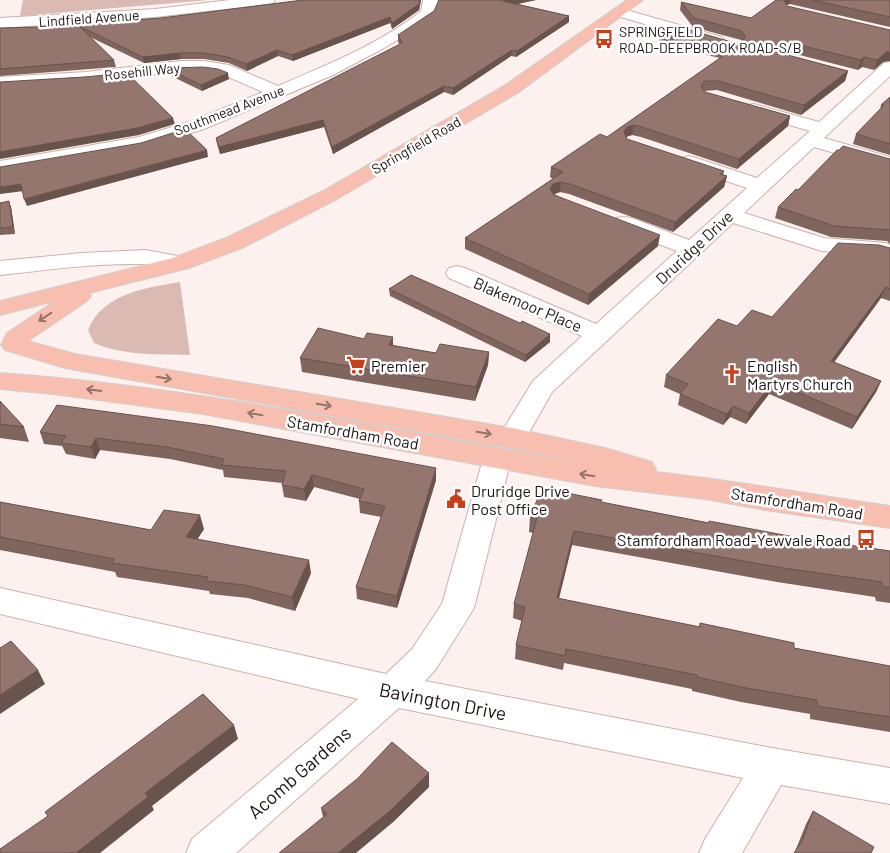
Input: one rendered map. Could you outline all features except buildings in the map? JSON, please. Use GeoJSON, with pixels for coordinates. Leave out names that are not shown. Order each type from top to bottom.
{"type":"FeatureCollection","features":[{"type":"Feature","properties":{"kind":"main road","name":"Springfield Road"},"geometry":{"type":"LineString","coordinates":[[0,308],[181,263],[250,235],[330,194],[513,88],[628,6]]}},
{"type":"Feature","properties":{"kind":"main road","name":"Springfield Road"},"geometry":{"type":"LineString","coordinates":[[8,342],[102,283]]}},
{"type":"Feature","properties":{"kind":"main road","name":"Stamfordham Road"},"geometry":{"type":"LineString","coordinates":[[8,342],[74,362],[504,448],[595,476],[705,488],[765,499],[890,516]]}},
{"type":"Feature","properties":{"kind":"main road","name":"Stamfordham Road"},"geometry":{"type":"LineString","coordinates":[[0,380],[203,405],[504,448]]}},
{"type":"Feature","properties":{"kind":"street","name":"Lindfield Avenue"},"geometry":{"type":"LineString","coordinates":[[0,23],[174,11],[268,0]]}},
{"type":"Feature","properties":{"kind":"street","name":"Southmead Avenue"},"geometry":{"type":"LineString","coordinates":[[0,167],[142,142],[198,125],[278,92],[370,50],[417,22],[428,13],[430,0]]}},
{"type":"Feature","properties":{"kind":"street"},"geometry":{"type":"LineString","coordinates":[[628,6],[734,45]]}},
{"type":"Feature","properties":{"kind":"street","name":"Rosehill Way"},"geometry":{"type":"LineString","coordinates":[[0,82],[86,77],[180,66],[204,66],[224,69],[278,92]]}},
{"type":"Feature","properties":{"kind":"street","name":"Druridge Drive"},"geometry":{"type":"LineString","coordinates":[[504,448],[542,387],[878,78]]}},
{"type":"Feature","properties":{"kind":"street"},"geometry":{"type":"LineString","coordinates":[[738,104],[890,163]]}},
{"type":"Feature","properties":{"kind":"street"},"geometry":{"type":"LineString","coordinates":[[670,156],[761,186]]}},
{"type":"Feature","properties":{"kind":"street"},"geometry":{"type":"LineString","coordinates":[[729,215],[822,244],[878,248],[890,252]]}},
{"type":"Feature","properties":{"kind":"street"},"geometry":{"type":"LineString","coordinates":[[608,217],[692,249]]}},
{"type":"Feature","properties":{"kind":"street"},"geometry":{"type":"LineString","coordinates":[[0,268],[82,260],[145,257],[181,263]]}},
{"type":"Feature","properties":{"kind":"street","name":"Blakemoor Place"},"geometry":{"type":"LineString","coordinates":[[457,273],[599,334]]}},
{"type":"Feature","properties":{"kind":"street","name":"Acomb Gardens"},"geometry":{"type":"LineString","coordinates":[[206,853],[393,691],[424,659],[457,608],[504,448]]}},
{"type":"Feature","properties":{"kind":"street","name":"Bavington Drive"},"geometry":{"type":"LineString","coordinates":[[1,602],[393,691],[772,766],[890,786]]}},
{"type":"Feature","properties":{"kind":"street"},"geometry":{"type":"LineString","coordinates":[[719,853],[772,766]]}},
{"type":"Feature","properties":{"kind":"shaded area"},"geometry":{"type":"Polygon","coordinates":[[[23,0],[209,0],[20,16],[23,0]]]}},
{"type":"Feature","properties":{"kind":"shaded area"},"geometry":{"type":"Polygon","coordinates":[[[180,282],[190,355],[129,352],[94,343],[88,330],[104,308],[115,300],[140,290],[180,282]]]}},
{"type":"Feature","properties":{"kind":"place","name":"SPRINGFIELD ROAD-DEEPBROOK ROAD-S/B"},"geometry":{"type":"Point","coordinates":[604,39]}},
{"type":"Feature","properties":{"kind":"place","name":"Premier"},"geometry":{"type":"Point","coordinates":[356,365]}},
{"type":"Feature","properties":{"kind":"place","name":"English Martyrs Church"},"geometry":{"type":"Point","coordinates":[732,374]}},
{"type":"Feature","properties":{"kind":"place","name":"Druridge Drive Post Office"},"geometry":{"type":"Point","coordinates":[456,499]}},
{"type":"Feature","properties":{"kind":"place","name":"Stamfordham Road-Yewvale Road"},"geometry":{"type":"Point","coordinates":[866,539]}}]}
